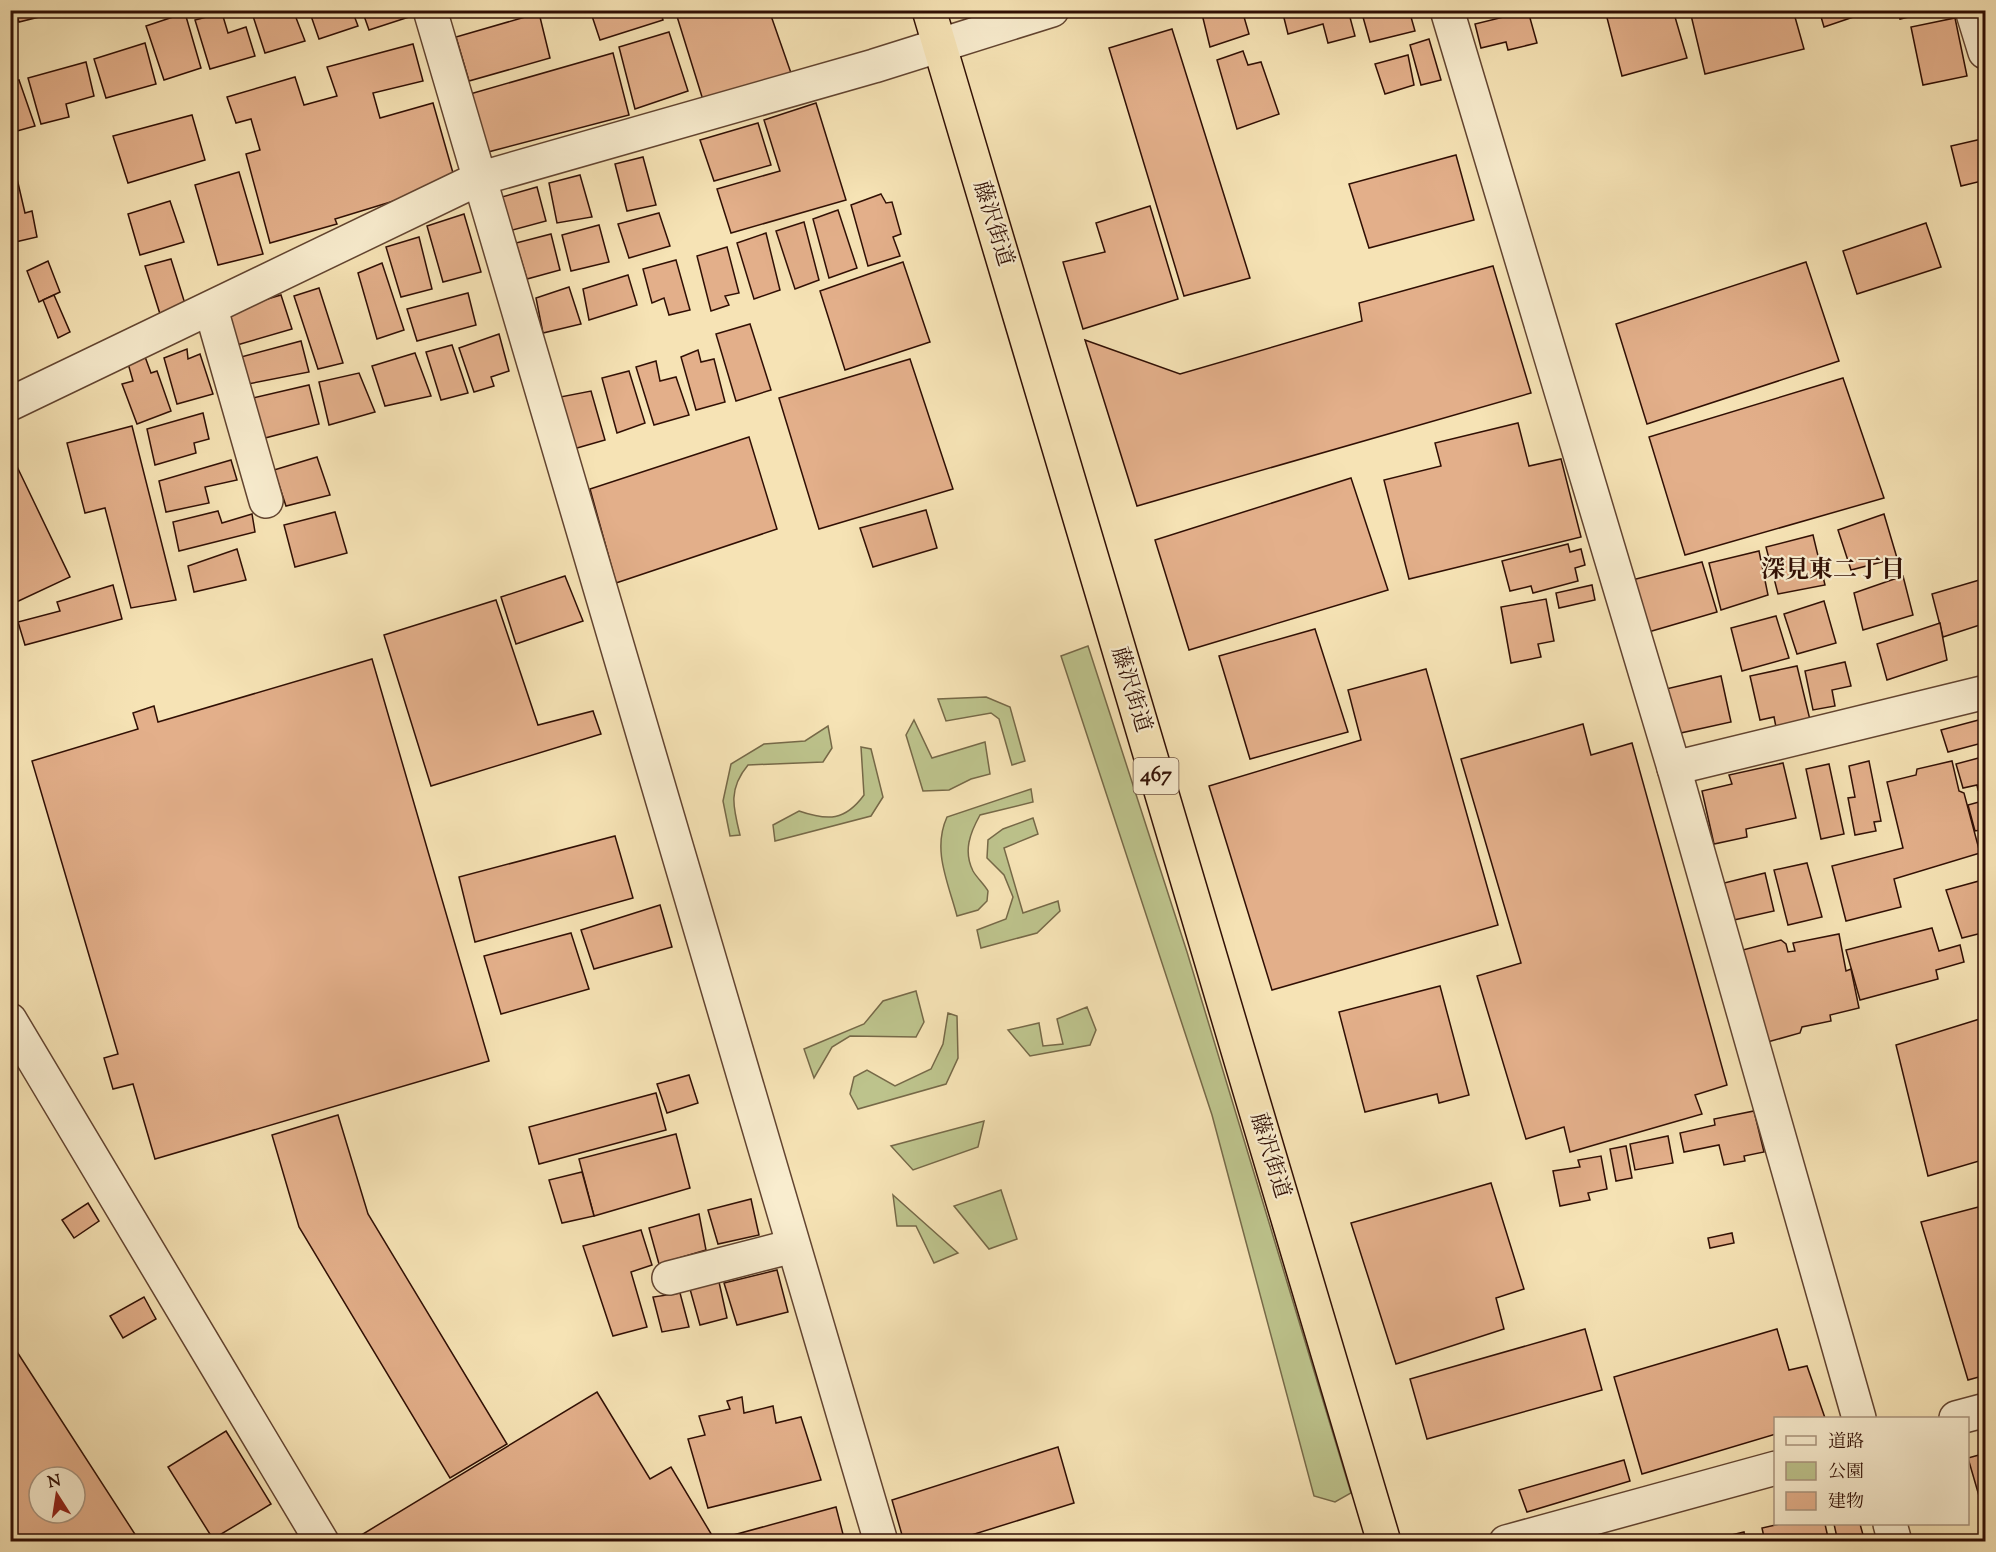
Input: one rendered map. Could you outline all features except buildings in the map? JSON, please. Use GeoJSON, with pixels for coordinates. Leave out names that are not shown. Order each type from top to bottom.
{"type":"FeatureCollection","features":[{"type":"Feature","properties":{"kind":"highway","name":"藤沢街道"},"geometry":{"type":"LineString","coordinates":[[929,10],[1384,1542]]}},
{"type":"Feature","properties":{"kind":"street"},"geometry":{"type":"LineString","coordinates":[[430,10],[881,1542]]}},
{"type":"Feature","properties":{"kind":"street"},"geometry":{"type":"LineString","coordinates":[[10,404],[134,342],[211,309],[478,179],[874,66],[1052,10]]}},
{"type":"Feature","properties":{"kind":"street"},"geometry":{"type":"LineString","coordinates":[[1447,10],[1674,768],[1858,1417]]}},
{"type":"Feature","properties":{"kind":"street"},"geometry":{"type":"LineString","coordinates":[[1972,10],[1985,52]]}},
{"type":"Feature","properties":{"kind":"street"},"geometry":{"type":"LineString","coordinates":[[211,309],[266,501]]}},
{"type":"Feature","properties":{"kind":"street"},"geometry":{"type":"LineString","coordinates":[[1674,768],[1986,692]]}},
{"type":"Feature","properties":{"kind":"street"},"geometry":{"type":"LineString","coordinates":[[10,1020],[322,1542]]}},
{"type":"Feature","properties":{"kind":"street"},"geometry":{"type":"LineString","coordinates":[[669,1278],[793,1246]]}},
{"type":"Feature","properties":{"kind":"street"},"geometry":{"type":"LineString","coordinates":[[1963,1417],[1986,1410]]}},
{"type":"Feature","properties":{"kind":"street"},"geometry":{"type":"LineString","coordinates":[[1506,1542],[1774,1469]]}},
{"type":"Feature","properties":{"kind":"street"},"geometry":{"type":"LineString","coordinates":[[1890,1525],[1895,1542]]}},
{"type":"Feature","properties":{"kind":"green space"},"geometry":{"type":"Polygon","coordinates":[[[1088,646],[1187,952],[1351,1493],[1335,1502],[1314,1496],[1212,1115],[1061,656],[1088,646]]]}},
{"type":"Feature","properties":{"kind":"green space"},"geometry":{"type":"Polygon","coordinates":[[[986,697],[1010,707],[1025,761],[1012,765],[999,719],[991,713],[946,721],[938,699],[986,697]]]}},
{"type":"Feature","properties":{"kind":"green space"},"geometry":{"type":"Polygon","coordinates":[[[914,720],[932,758],[985,742],[990,774],[971,779],[949,790],[923,791],[906,735],[914,720]]]}},
{"type":"Feature","properties":{"kind":"green space"},"geometry":{"type":"Polygon","coordinates":[[[828,726],[832,748],[823,762],[748,765],[737,782],[734,798],[735,816],[740,835],[730,836],[723,801],[731,764],[764,744],[805,741],[828,726]]]}},
{"type":"Feature","properties":{"kind":"green space"},"geometry":{"type":"Polygon","coordinates":[[[861,747],[871,749],[883,797],[871,816],[775,841],[773,825],[799,811],[827,817],[843,814],[857,804],[864,795],[861,747]]]}},
{"type":"Feature","properties":{"kind":"green space"},"geometry":{"type":"Polygon","coordinates":[[[1031,789],[1033,802],[980,815],[971,835],[968,856],[973,871],[988,891],[987,901],[978,910],[957,916],[941,854],[943,829],[947,817],[1031,789]]]}},
{"type":"Feature","properties":{"kind":"green space"},"geometry":{"type":"Polygon","coordinates":[[[1033,818],[1038,834],[1004,848],[1023,913],[1058,901],[1060,911],[1037,933],[981,948],[977,930],[1006,919],[1013,897],[1004,875],[987,858],[988,840],[1003,829],[1033,818]]]}},
{"type":"Feature","properties":{"kind":"green space"},"geometry":{"type":"Polygon","coordinates":[[[916,991],[924,1022],[916,1037],[850,1036],[832,1047],[814,1078],[804,1049],[864,1024],[883,1001],[916,991]]]}},
{"type":"Feature","properties":{"kind":"green space"},"geometry":{"type":"Polygon","coordinates":[[[1087,1007],[1096,1030],[1090,1045],[1030,1056],[1008,1030],[1039,1023],[1043,1046],[1063,1044],[1057,1019],[1087,1007]]]}},
{"type":"Feature","properties":{"kind":"green space"},"geometry":{"type":"Polygon","coordinates":[[[948,1013],[957,1016],[958,1058],[946,1084],[858,1109],[850,1094],[854,1077],[867,1070],[895,1086],[931,1069],[943,1044],[948,1013]]]}},
{"type":"Feature","properties":{"kind":"green space"},"geometry":{"type":"Polygon","coordinates":[[[984,1121],[978,1147],[913,1170],[891,1146],[984,1121]]]}},
{"type":"Feature","properties":{"kind":"green space"},"geometry":{"type":"Polygon","coordinates":[[[1001,1190],[1017,1239],[989,1249],[954,1206],[1001,1190]]]}},
{"type":"Feature","properties":{"kind":"green space"},"geometry":{"type":"Polygon","coordinates":[[[893,1195],[958,1253],[934,1263],[916,1226],[897,1226],[893,1195]]]}},
{"type":"Feature","properties":{"kind":"district","name":"深見東二丁目"},"geometry":{"type":"Point","coordinates":[1833,571]}}]}
